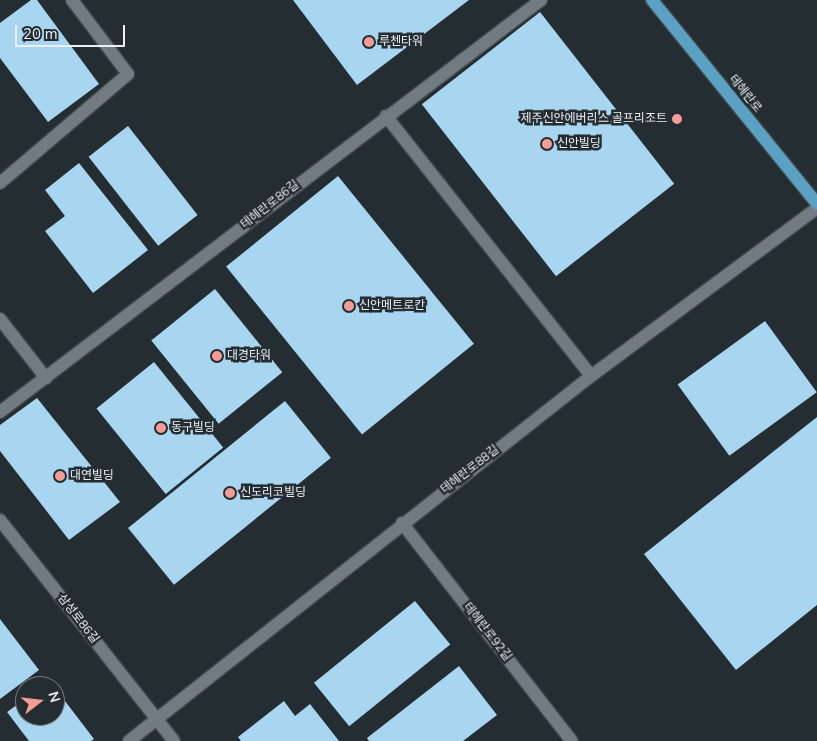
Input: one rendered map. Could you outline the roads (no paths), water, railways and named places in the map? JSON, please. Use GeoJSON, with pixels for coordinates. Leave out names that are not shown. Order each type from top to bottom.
{"type":"FeatureCollection","features":[{"type":"Feature","properties":{"kind":"main road","name":"테헤란로"},"geometry":{"type":"LineString","coordinates":[[652,0],[817,206]]}},
{"type":"Feature","properties":{"kind":"street"},"geometry":{"type":"LineString","coordinates":[[0,183],[128,74],[72,0]]}},
{"type":"Feature","properties":{"kind":"street","name":"테헤란로86길"},"geometry":{"type":"LineString","coordinates":[[0,412],[386,116],[541,0]]}},
{"type":"Feature","properties":{"kind":"street"},"geometry":{"type":"LineString","coordinates":[[386,116],[591,376]]}},
{"type":"Feature","properties":{"kind":"street","name":"테헤란로88길"},"geometry":{"type":"LineString","coordinates":[[129,741],[402,523],[591,376],[817,206]]}},
{"type":"Feature","properties":{"kind":"street"},"geometry":{"type":"LineString","coordinates":[[0,319],[46,378]]}},
{"type":"Feature","properties":{"kind":"street","name":"삼성로86길"},"geometry":{"type":"LineString","coordinates":[[0,520],[174,741]]}},
{"type":"Feature","properties":{"kind":"street","name":"테헤란로92길"},"geometry":{"type":"LineString","coordinates":[[402,523],[572,741]]}},
{"type":"Feature","properties":{"kind":"place","name":"루첸타워"},"geometry":{"type":"Point","coordinates":[369,42]}},
{"type":"Feature","properties":{"kind":"place","name":"제주신안에버리스 골프리조트"},"geometry":{"type":"Point","coordinates":[677,119]}},
{"type":"Feature","properties":{"kind":"place","name":"신안빌딩"},"geometry":{"type":"Point","coordinates":[547,144]}},
{"type":"Feature","properties":{"kind":"place","name":"신안메트로칸"},"geometry":{"type":"Point","coordinates":[349,306]}},
{"type":"Feature","properties":{"kind":"place","name":"대경타워"},"geometry":{"type":"Point","coordinates":[217,356]}},
{"type":"Feature","properties":{"kind":"place","name":"동구빌딩"},"geometry":{"type":"Point","coordinates":[161,428]}},
{"type":"Feature","properties":{"kind":"place","name":"대연빌딩"},"geometry":{"type":"Point","coordinates":[60,476]}},
{"type":"Feature","properties":{"kind":"place","name":"신도리코빌딩"},"geometry":{"type":"Point","coordinates":[230,493]}}]}
